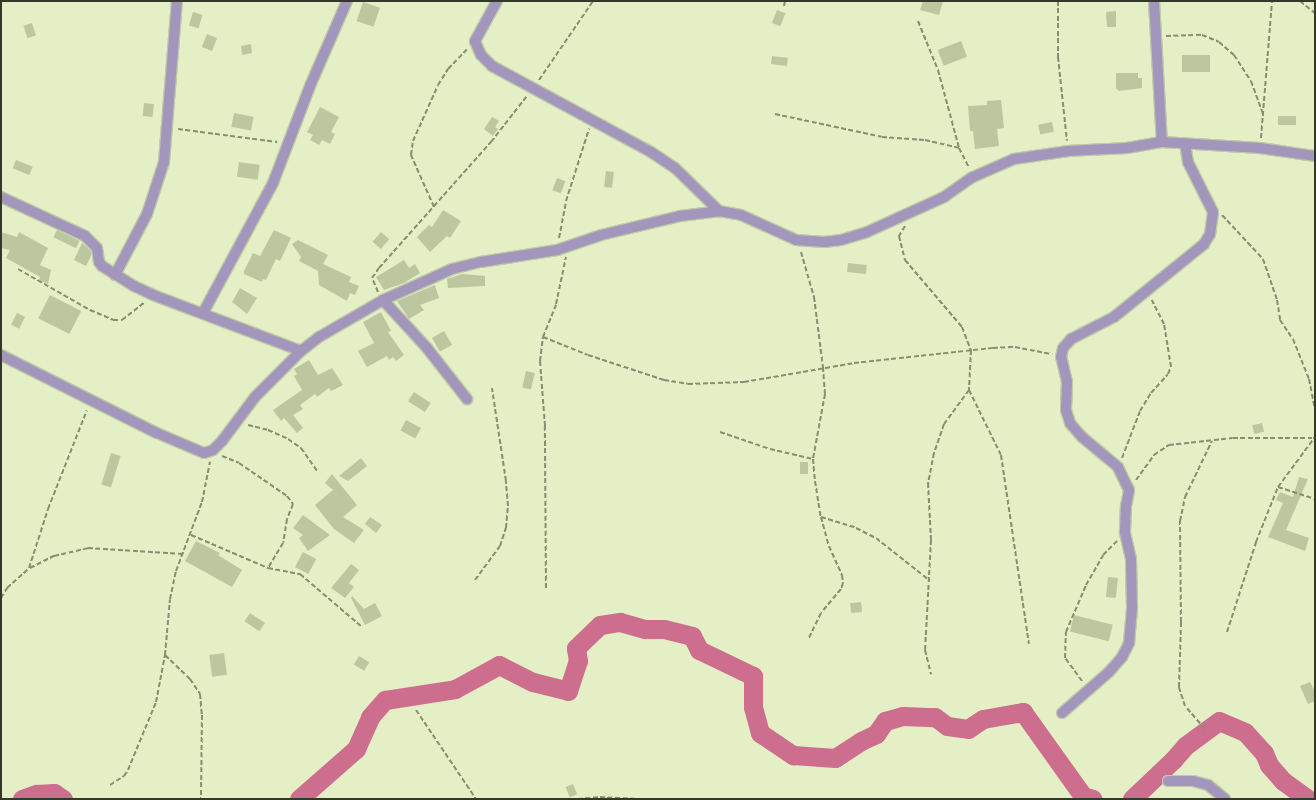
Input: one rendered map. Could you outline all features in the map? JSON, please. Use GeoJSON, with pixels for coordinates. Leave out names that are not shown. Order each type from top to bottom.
{"type":"FeatureCollection","features":[{"type":"Feature","properties":{"kind":"street"},"geometry":{"type":"LineString","coordinates":[[115,275],[147,214],[156,192],[164,162],[165,127],[177,1]]}},
{"type":"Feature","properties":{"kind":"street"},"geometry":{"type":"LineString","coordinates":[[204,313],[249,230],[290,144],[310,86],[347,1]]}},
{"type":"Feature","properties":{"kind":"street"},"geometry":{"type":"LineString","coordinates":[[498,1],[475,41],[481,55],[492,66],[643,147],[675,168],[718,211]]}},
{"type":"Feature","properties":{"kind":"street"},"geometry":{"type":"LineString","coordinates":[[1154,1],[1162,142]]}},
{"type":"Feature","properties":{"kind":"street"},"geometry":{"type":"LineString","coordinates":[[1,355],[192,449],[204,453],[213,452],[255,398],[301,351],[319,338],[383,300],[452,269],[481,262],[557,250],[573,244],[680,216],[718,211],[741,215],[796,240],[824,242],[841,240],[867,232],[944,197],[973,177],[1014,159],[1068,151],[1127,148],[1162,142],[1260,148],[1315,156]]}},
{"type":"Feature","properties":{"kind":"street"},"geometry":{"type":"LineString","coordinates":[[1062,713],[1109,672],[1122,657],[1132,627],[1132,581],[1131,559],[1125,532],[1129,490],[1118,467],[1082,437],[1070,423],[1066,410],[1067,382],[1061,357],[1063,348],[1071,339],[1114,318],[1204,244],[1213,222],[1210,203],[1188,162],[1184,143]]}},
{"type":"Feature","properties":{"kind":"street"},"geometry":{"type":"LineString","coordinates":[[1,197],[84,236],[97,248],[99,262],[115,275],[152,295],[301,351]]}},
{"type":"Feature","properties":{"kind":"street"},"geometry":{"type":"LineString","coordinates":[[383,300],[427,348],[467,399]]}},
{"type":"Feature","properties":{"kind":"street"},"geometry":{"type":"LineString","coordinates":[[1168,780],[1208,785],[1225,799]]}},
{"type":"Feature","properties":{"kind":"path"},"geometry":{"type":"LineString","coordinates":[[383,300],[373,285],[372,278],[491,142],[533,89],[593,1]]}},
{"type":"Feature","properties":{"kind":"path"},"geometry":{"type":"LineString","coordinates":[[784,6],[785,1]]}},
{"type":"Feature","properties":{"kind":"path"},"geometry":{"type":"LineString","coordinates":[[1058,1],[1058,57],[1061,104],[1068,151]]}},
{"type":"Feature","properties":{"kind":"path"},"geometry":{"type":"LineString","coordinates":[[1260,148],[1272,1]]}},
{"type":"Feature","properties":{"kind":"path"},"geometry":{"type":"LineString","coordinates":[[1300,1],[1315,13]]}},
{"type":"Feature","properties":{"kind":"path"},"geometry":{"type":"LineString","coordinates":[[918,21],[938,70],[959,148],[973,177]]}},
{"type":"Feature","properties":{"kind":"path"},"geometry":{"type":"LineString","coordinates":[[1156,36],[1202,35],[1219,42],[1234,55],[1251,82],[1264,116]]}},
{"type":"Feature","properties":{"kind":"path"},"geometry":{"type":"LineString","coordinates":[[434,207],[412,156],[414,141],[438,85],[460,54],[475,41]]}},
{"type":"Feature","properties":{"kind":"path"},"geometry":{"type":"LineString","coordinates":[[775,114],[882,137],[925,140],[959,148]]}},
{"type":"Feature","properties":{"kind":"path"},"geometry":{"type":"LineString","coordinates":[[557,250],[566,201],[592,121]]}},
{"type":"Feature","properties":{"kind":"path"},"geometry":{"type":"LineString","coordinates":[[165,127],[290,144]]}},
{"type":"Feature","properties":{"kind":"path"},"geometry":{"type":"LineString","coordinates":[[1210,203],[1263,259],[1277,300],[1280,320],[1293,339],[1308,379],[1315,411]]}},
{"type":"Feature","properties":{"kind":"path"},"geometry":{"type":"LineString","coordinates":[[913,211],[899,236],[904,260],[962,327],[970,350],[970,390],[1001,456],[1029,644]]}},
{"type":"Feature","properties":{"kind":"path"},"geometry":{"type":"LineString","coordinates":[[796,240],[807,267],[814,297],[823,367],[825,394],[813,459],[821,517],[828,546],[842,575],[842,586],[824,608],[809,638]]}},
{"type":"Feature","properties":{"kind":"path"},"geometry":{"type":"LineString","coordinates":[[546,588],[545,426],[540,361],[543,336],[556,304],[562,269],[573,244]]}},
{"type":"Feature","properties":{"kind":"path"},"geometry":{"type":"LineString","coordinates":[[18,269],[72,301],[113,320],[122,320],[132,314],[152,295]]}},
{"type":"Feature","properties":{"kind":"path"},"geometry":{"type":"LineString","coordinates":[[1118,467],[1140,411],[1151,393],[1168,374],[1171,367],[1164,324],[1148,290]]}},
{"type":"Feature","properties":{"kind":"path"},"geometry":{"type":"LineString","coordinates":[[543,336],[588,355],[664,380],[688,384],[744,382],[823,367],[970,350],[1015,347],[1040,350],[1061,357]]}},
{"type":"Feature","properties":{"kind":"path"},"geometry":{"type":"LineString","coordinates":[[475,580],[500,546],[506,528],[508,506],[492,388]]}},
{"type":"Feature","properties":{"kind":"path"},"geometry":{"type":"LineString","coordinates":[[932,674],[925,650],[930,540],[928,483],[934,453],[944,424],[970,390]]}},
{"type":"Feature","properties":{"kind":"path"},"geometry":{"type":"LineString","coordinates":[[29,568],[48,509],[91,398]]}},
{"type":"Feature","properties":{"kind":"path"},"geometry":{"type":"LineString","coordinates":[[235,423],[268,430],[288,439],[301,448],[317,471]]}},
{"type":"Feature","properties":{"kind":"path"},"geometry":{"type":"LineString","coordinates":[[720,432],[770,449],[813,459]]}},
{"type":"Feature","properties":{"kind":"path"},"geometry":{"type":"LineString","coordinates":[[1129,490],[1144,466],[1154,455],[1169,445],[1189,441],[1289,436],[1314,437]]}},
{"type":"Feature","properties":{"kind":"path"},"geometry":{"type":"LineString","coordinates":[[1227,632],[1278,487],[1314,437]]}},
{"type":"Feature","properties":{"kind":"path"},"geometry":{"type":"LineString","coordinates":[[1205,729],[1185,706],[1179,687],[1182,622],[1180,521],[1185,496],[1212,441]]}},
{"type":"Feature","properties":{"kind":"path"},"geometry":{"type":"LineString","coordinates":[[110,785],[124,776],[128,770],[156,702],[165,655],[170,599],[176,571],[192,535],[202,502],[213,452],[239,463],[287,496],[293,504],[287,519],[283,543],[268,568]]}},
{"type":"Feature","properties":{"kind":"path"},"geometry":{"type":"LineString","coordinates":[[1278,487],[1315,499]]}},
{"type":"Feature","properties":{"kind":"path"},"geometry":{"type":"LineString","coordinates":[[821,517],[856,528],[876,538],[929,580]]}},
{"type":"Feature","properties":{"kind":"path"},"geometry":{"type":"LineString","coordinates":[[1089,689],[1068,665],[1065,658],[1066,632],[1076,606],[1103,555],[1125,532]]}},
{"type":"Feature","properties":{"kind":"path"},"geometry":{"type":"LineString","coordinates":[[192,535],[268,568],[300,574],[362,627]]}},
{"type":"Feature","properties":{"kind":"path"},"geometry":{"type":"LineString","coordinates":[[1,598],[15,580],[29,568],[54,556],[88,548],[183,554]]}},
{"type":"Feature","properties":{"kind":"path"},"geometry":{"type":"LineString","coordinates":[[165,655],[190,680],[200,694],[202,715],[201,799]]}},
{"type":"Feature","properties":{"kind":"path"},"geometry":{"type":"LineString","coordinates":[[416,710],[476,799]]}},
{"type":"Feature","properties":{"kind":"path"},"geometry":{"type":"LineString","coordinates":[[578,799],[600,797],[640,799]]}},
{"type":"Feature","properties":{"kind":"building"},"geometry":{"type":"Polygon","coordinates":[[[923,1],[943,1],[939,15],[920,10],[923,1]]]}},
{"type":"Feature","properties":{"kind":"building"},"geometry":{"type":"Polygon","coordinates":[[[363,2],[380,8],[374,27],[356,21],[363,2]]]}},
{"type":"Feature","properties":{"kind":"building"},"geometry":{"type":"Polygon","coordinates":[[[777,10],[785,13],[780,26],[772,23],[777,10]]]}},
{"type":"Feature","properties":{"kind":"building"},"geometry":{"type":"Polygon","coordinates":[[[1116,11],[1116,27],[1107,27],[1106,12],[1116,11]]]}},
{"type":"Feature","properties":{"kind":"building"},"geometry":{"type":"Polygon","coordinates":[[[193,12],[203,15],[198,28],[189,25],[193,12]]]}},
{"type":"Feature","properties":{"kind":"building"},"geometry":{"type":"Polygon","coordinates":[[[32,23],[36,35],[27,38],[23,26],[32,23]]]}},
{"type":"Feature","properties":{"kind":"building"},"geometry":{"type":"Polygon","coordinates":[[[207,34],[217,38],[212,51],[202,47],[207,34]]]}},
{"type":"Feature","properties":{"kind":"building"},"geometry":{"type":"Polygon","coordinates":[[[961,41],[967,57],[944,66],[938,50],[961,41]]]}},
{"type":"Feature","properties":{"kind":"building"},"geometry":{"type":"Polygon","coordinates":[[[251,44],[252,53],[242,55],[241,46],[251,44]]]}},
{"type":"Feature","properties":{"kind":"building"},"geometry":{"type":"Polygon","coordinates":[[[1182,55],[1210,55],[1210,72],[1182,72],[1182,55]]]}},
{"type":"Feature","properties":{"kind":"building"},"geometry":{"type":"Polygon","coordinates":[[[772,56],[788,58],[787,66],[771,64],[772,56]]]}},
{"type":"Feature","properties":{"kind":"building"},"geometry":{"type":"Polygon","coordinates":[[[1116,73],[1138,73],[1138,78],[1142,78],[1142,88],[1119,91],[1116,88],[1116,73]]]}},
{"type":"Feature","properties":{"kind":"building"},"geometry":{"type":"Polygon","coordinates":[[[1001,100],[1004,128],[997,129],[999,146],[975,149],[973,131],[970,131],[968,106],[987,105],[987,101],[1001,100]]]}},
{"type":"Feature","properties":{"kind":"building"},"geometry":{"type":"Polygon","coordinates":[[[144,103],[154,104],[153,117],[143,116],[144,103]]]}},
{"type":"Feature","properties":{"kind":"building"},"geometry":{"type":"Polygon","coordinates":[[[320,107],[339,117],[331,132],[335,134],[330,144],[322,140],[319,145],[310,140],[313,135],[307,132],[320,107]]]}},
{"type":"Feature","properties":{"kind":"building"},"geometry":{"type":"Polygon","coordinates":[[[234,113],[254,117],[251,131],[231,127],[234,113]]]}},
{"type":"Feature","properties":{"kind":"building"},"geometry":{"type":"Polygon","coordinates":[[[1278,116],[1296,116],[1296,125],[1278,125],[1278,116]]]}},
{"type":"Feature","properties":{"kind":"building"},"geometry":{"type":"Polygon","coordinates":[[[492,117],[499,121],[495,127],[498,129],[493,136],[484,129],[492,117]]]}},
{"type":"Feature","properties":{"kind":"building"},"geometry":{"type":"Polygon","coordinates":[[[1052,122],[1054,132],[1040,134],[1038,125],[1052,122]]]}},
{"type":"Feature","properties":{"kind":"building"},"geometry":{"type":"Polygon","coordinates":[[[16,160],[33,167],[29,175],[13,168],[16,160]]]}},
{"type":"Feature","properties":{"kind":"building"},"geometry":{"type":"Polygon","coordinates":[[[239,162],[260,165],[258,180],[237,177],[239,162]]]}},
{"type":"Feature","properties":{"kind":"building"},"geometry":{"type":"Polygon","coordinates":[[[606,171],[614,172],[612,188],[604,187],[606,171]]]}},
{"type":"Feature","properties":{"kind":"building"},"geometry":{"type":"Polygon","coordinates":[[[557,178],[565,181],[561,193],[552,190],[557,178]]]}},
{"type":"Feature","properties":{"kind":"building"},"geometry":{"type":"Polygon","coordinates":[[[443,210],[461,221],[450,238],[447,236],[430,252],[417,237],[429,225],[432,227],[443,210]]]}},
{"type":"Feature","properties":{"kind":"building"},"geometry":{"type":"Polygon","coordinates":[[[57,230],[79,241],[76,248],[53,237],[57,230]]]}},
{"type":"Feature","properties":{"kind":"building"},"geometry":{"type":"Polygon","coordinates":[[[274,230],[291,238],[280,261],[276,259],[266,280],[263,279],[262,282],[244,274],[244,271],[253,253],[260,256],[274,230]]]}},
{"type":"Feature","properties":{"kind":"building"},"geometry":{"type":"Polygon","coordinates":[[[1,232],[17,237],[19,232],[48,248],[40,265],[51,270],[48,284],[39,280],[40,277],[6,258],[10,250],[1,248],[1,232]]]}},
{"type":"Feature","properties":{"kind":"building"},"geometry":{"type":"Polygon","coordinates":[[[381,232],[389,239],[381,249],[372,242],[381,232]]]}},
{"type":"Feature","properties":{"kind":"building"},"geometry":{"type":"Polygon","coordinates":[[[298,240],[328,255],[323,264],[351,277],[349,282],[359,286],[355,295],[350,293],[347,301],[319,285],[318,271],[299,261],[301,257],[292,244],[298,240]]]}},
{"type":"Feature","properties":{"kind":"building"},"geometry":{"type":"Polygon","coordinates":[[[82,243],[91,251],[91,256],[86,266],[74,260],[82,243]]]}},
{"type":"Feature","properties":{"kind":"building"},"geometry":{"type":"Polygon","coordinates":[[[404,260],[409,268],[415,264],[420,273],[404,283],[384,290],[376,277],[404,260]]]}},
{"type":"Feature","properties":{"kind":"building"},"geometry":{"type":"Polygon","coordinates":[[[848,263],[867,265],[866,274],[847,272],[848,263]]]}},
{"type":"Feature","properties":{"kind":"building"},"geometry":{"type":"Polygon","coordinates":[[[462,274],[485,276],[485,286],[448,288],[447,279],[462,274]]]}},
{"type":"Feature","properties":{"kind":"building"},"geometry":{"type":"Polygon","coordinates":[[[435,285],[439,298],[420,305],[424,310],[409,319],[397,301],[435,285]]]}},
{"type":"Feature","properties":{"kind":"building"},"geometry":{"type":"Polygon","coordinates":[[[240,288],[257,298],[247,314],[232,302],[240,288]]]}},
{"type":"Feature","properties":{"kind":"building"},"geometry":{"type":"Polygon","coordinates":[[[50,295],[81,311],[69,334],[38,318],[50,295]]]}},
{"type":"Feature","properties":{"kind":"building"},"geometry":{"type":"Polygon","coordinates":[[[381,312],[391,331],[388,332],[404,355],[396,361],[393,357],[389,360],[387,356],[367,367],[358,351],[374,343],[363,322],[381,312]]]}},
{"type":"Feature","properties":{"kind":"building"},"geometry":{"type":"Polygon","coordinates":[[[17,313],[25,317],[19,329],[11,325],[17,313]]]}},
{"type":"Feature","properties":{"kind":"building"},"geometry":{"type":"Polygon","coordinates":[[[444,331],[452,345],[440,352],[432,338],[444,331]]]}},
{"type":"Feature","properties":{"kind":"building"},"geometry":{"type":"Polygon","coordinates":[[[309,360],[318,375],[332,368],[343,385],[331,391],[329,388],[317,397],[315,394],[300,405],[303,409],[293,415],[303,428],[297,433],[284,418],[281,421],[273,410],[302,390],[294,376],[297,374],[294,369],[309,360]]]}},
{"type":"Feature","properties":{"kind":"building"},"geometry":{"type":"Polygon","coordinates":[[[526,371],[535,373],[531,390],[522,388],[526,371]]]}},
{"type":"Feature","properties":{"kind":"building"},"geometry":{"type":"Polygon","coordinates":[[[414,392],[431,403],[425,412],[408,401],[414,392]]]}},
{"type":"Feature","properties":{"kind":"building"},"geometry":{"type":"Polygon","coordinates":[[[406,420],[421,428],[415,439],[400,431],[406,420]]]}},
{"type":"Feature","properties":{"kind":"building"},"geometry":{"type":"Polygon","coordinates":[[[1262,423],[1264,432],[1254,434],[1252,425],[1262,423]]]}},
{"type":"Feature","properties":{"kind":"building"},"geometry":{"type":"Polygon","coordinates":[[[111,453],[121,456],[111,487],[101,485],[111,453]]]}},
{"type":"Feature","properties":{"kind":"building"},"geometry":{"type":"Polygon","coordinates":[[[361,458],[367,466],[348,481],[339,476],[361,458]]]}},
{"type":"Feature","properties":{"kind":"building"},"geometry":{"type":"Polygon","coordinates":[[[800,462],[808,462],[808,474],[800,474],[800,462]]]}},
{"type":"Feature","properties":{"kind":"building"},"geometry":{"type":"Polygon","coordinates":[[[332,474],[357,505],[343,517],[364,530],[354,543],[334,529],[315,505],[333,490],[325,483],[332,474]]]}},
{"type":"Feature","properties":{"kind":"building"},"geometry":{"type":"Polygon","coordinates":[[[1299,477],[1308,479],[1286,530],[1309,538],[1305,551],[1268,537],[1283,503],[1276,500],[1280,492],[1293,497],[1299,477]]]}},
{"type":"Feature","properties":{"kind":"building"},"geometry":{"type":"Polygon","coordinates":[[[303,515],[330,535],[308,551],[299,538],[303,535],[293,528],[303,515]]]}},
{"type":"Feature","properties":{"kind":"building"},"geometry":{"type":"Polygon","coordinates":[[[370,517],[382,525],[376,533],[365,524],[370,517]]]}},
{"type":"Feature","properties":{"kind":"building"},"geometry":{"type":"Polygon","coordinates":[[[196,541],[220,553],[218,555],[242,570],[232,587],[185,561],[196,541]]]}},
{"type":"Feature","properties":{"kind":"building"},"geometry":{"type":"Polygon","coordinates":[[[303,552],[316,559],[308,574],[295,567],[303,552]]]}},
{"type":"Feature","properties":{"kind":"building"},"geometry":{"type":"Polygon","coordinates":[[[351,564],[359,570],[349,583],[354,587],[345,598],[331,588],[351,564]]]}},
{"type":"Feature","properties":{"kind":"building"},"geometry":{"type":"Polygon","coordinates":[[[1108,577],[1118,578],[1116,598],[1106,597],[1108,577]]]}},
{"type":"Feature","properties":{"kind":"building"},"geometry":{"type":"Polygon","coordinates":[[[352,596],[364,609],[375,603],[382,616],[365,625],[351,598],[352,596]]]}},
{"type":"Feature","properties":{"kind":"building"},"geometry":{"type":"Polygon","coordinates":[[[861,602],[862,612],[851,613],[850,603],[861,602]]]}},
{"type":"Feature","properties":{"kind":"building"},"geometry":{"type":"Polygon","coordinates":[[[250,613],[265,623],[259,631],[244,621],[250,613]]]}},
{"type":"Feature","properties":{"kind":"building"},"geometry":{"type":"Polygon","coordinates":[[[1074,615],[1113,625],[1109,641],[1070,631],[1074,615]]]}},
{"type":"Feature","properties":{"kind":"building"},"geometry":{"type":"Polygon","coordinates":[[[224,653],[227,675],[212,677],[209,655],[224,653]]]}},
{"type":"Feature","properties":{"kind":"building"},"geometry":{"type":"Polygon","coordinates":[[[359,656],[369,662],[364,671],[354,665],[359,656]]]}},
{"type":"Feature","properties":{"kind":"building"},"geometry":{"type":"Polygon","coordinates":[[[1310,682],[1315,692],[1315,701],[1308,704],[1300,686],[1310,682]]]}},
{"type":"Feature","properties":{"kind":"building"},"geometry":{"type":"Polygon","coordinates":[[[573,784],[577,794],[570,797],[566,787],[573,784]]]}},
{"type":"Feature","properties":{"kind":"waterway"},"geometry":{"type":"LineString","coordinates":[[299,799],[356,749],[370,717],[385,700],[455,689],[499,665],[533,682],[568,691],[578,661],[576,648],[600,625],[620,622],[645,629],[664,629],[692,636],[699,650],[753,676],[753,707],[760,733],[793,755],[835,758],[861,741],[876,734],[885,721],[902,716],[935,717],[947,726],[968,729],[983,719],[1023,712],[1083,796],[1093,799]]}},
{"type":"Feature","properties":{"kind":"waterway"},"geometry":{"type":"LineString","coordinates":[[1132,799],[1185,746],[1219,721],[1245,732],[1264,753],[1269,765],[1283,781],[1308,799]]}},
{"type":"Feature","properties":{"kind":"waterway"},"geometry":{"type":"LineString","coordinates":[[22,799],[36,794],[54,793],[63,799]]}}]}
